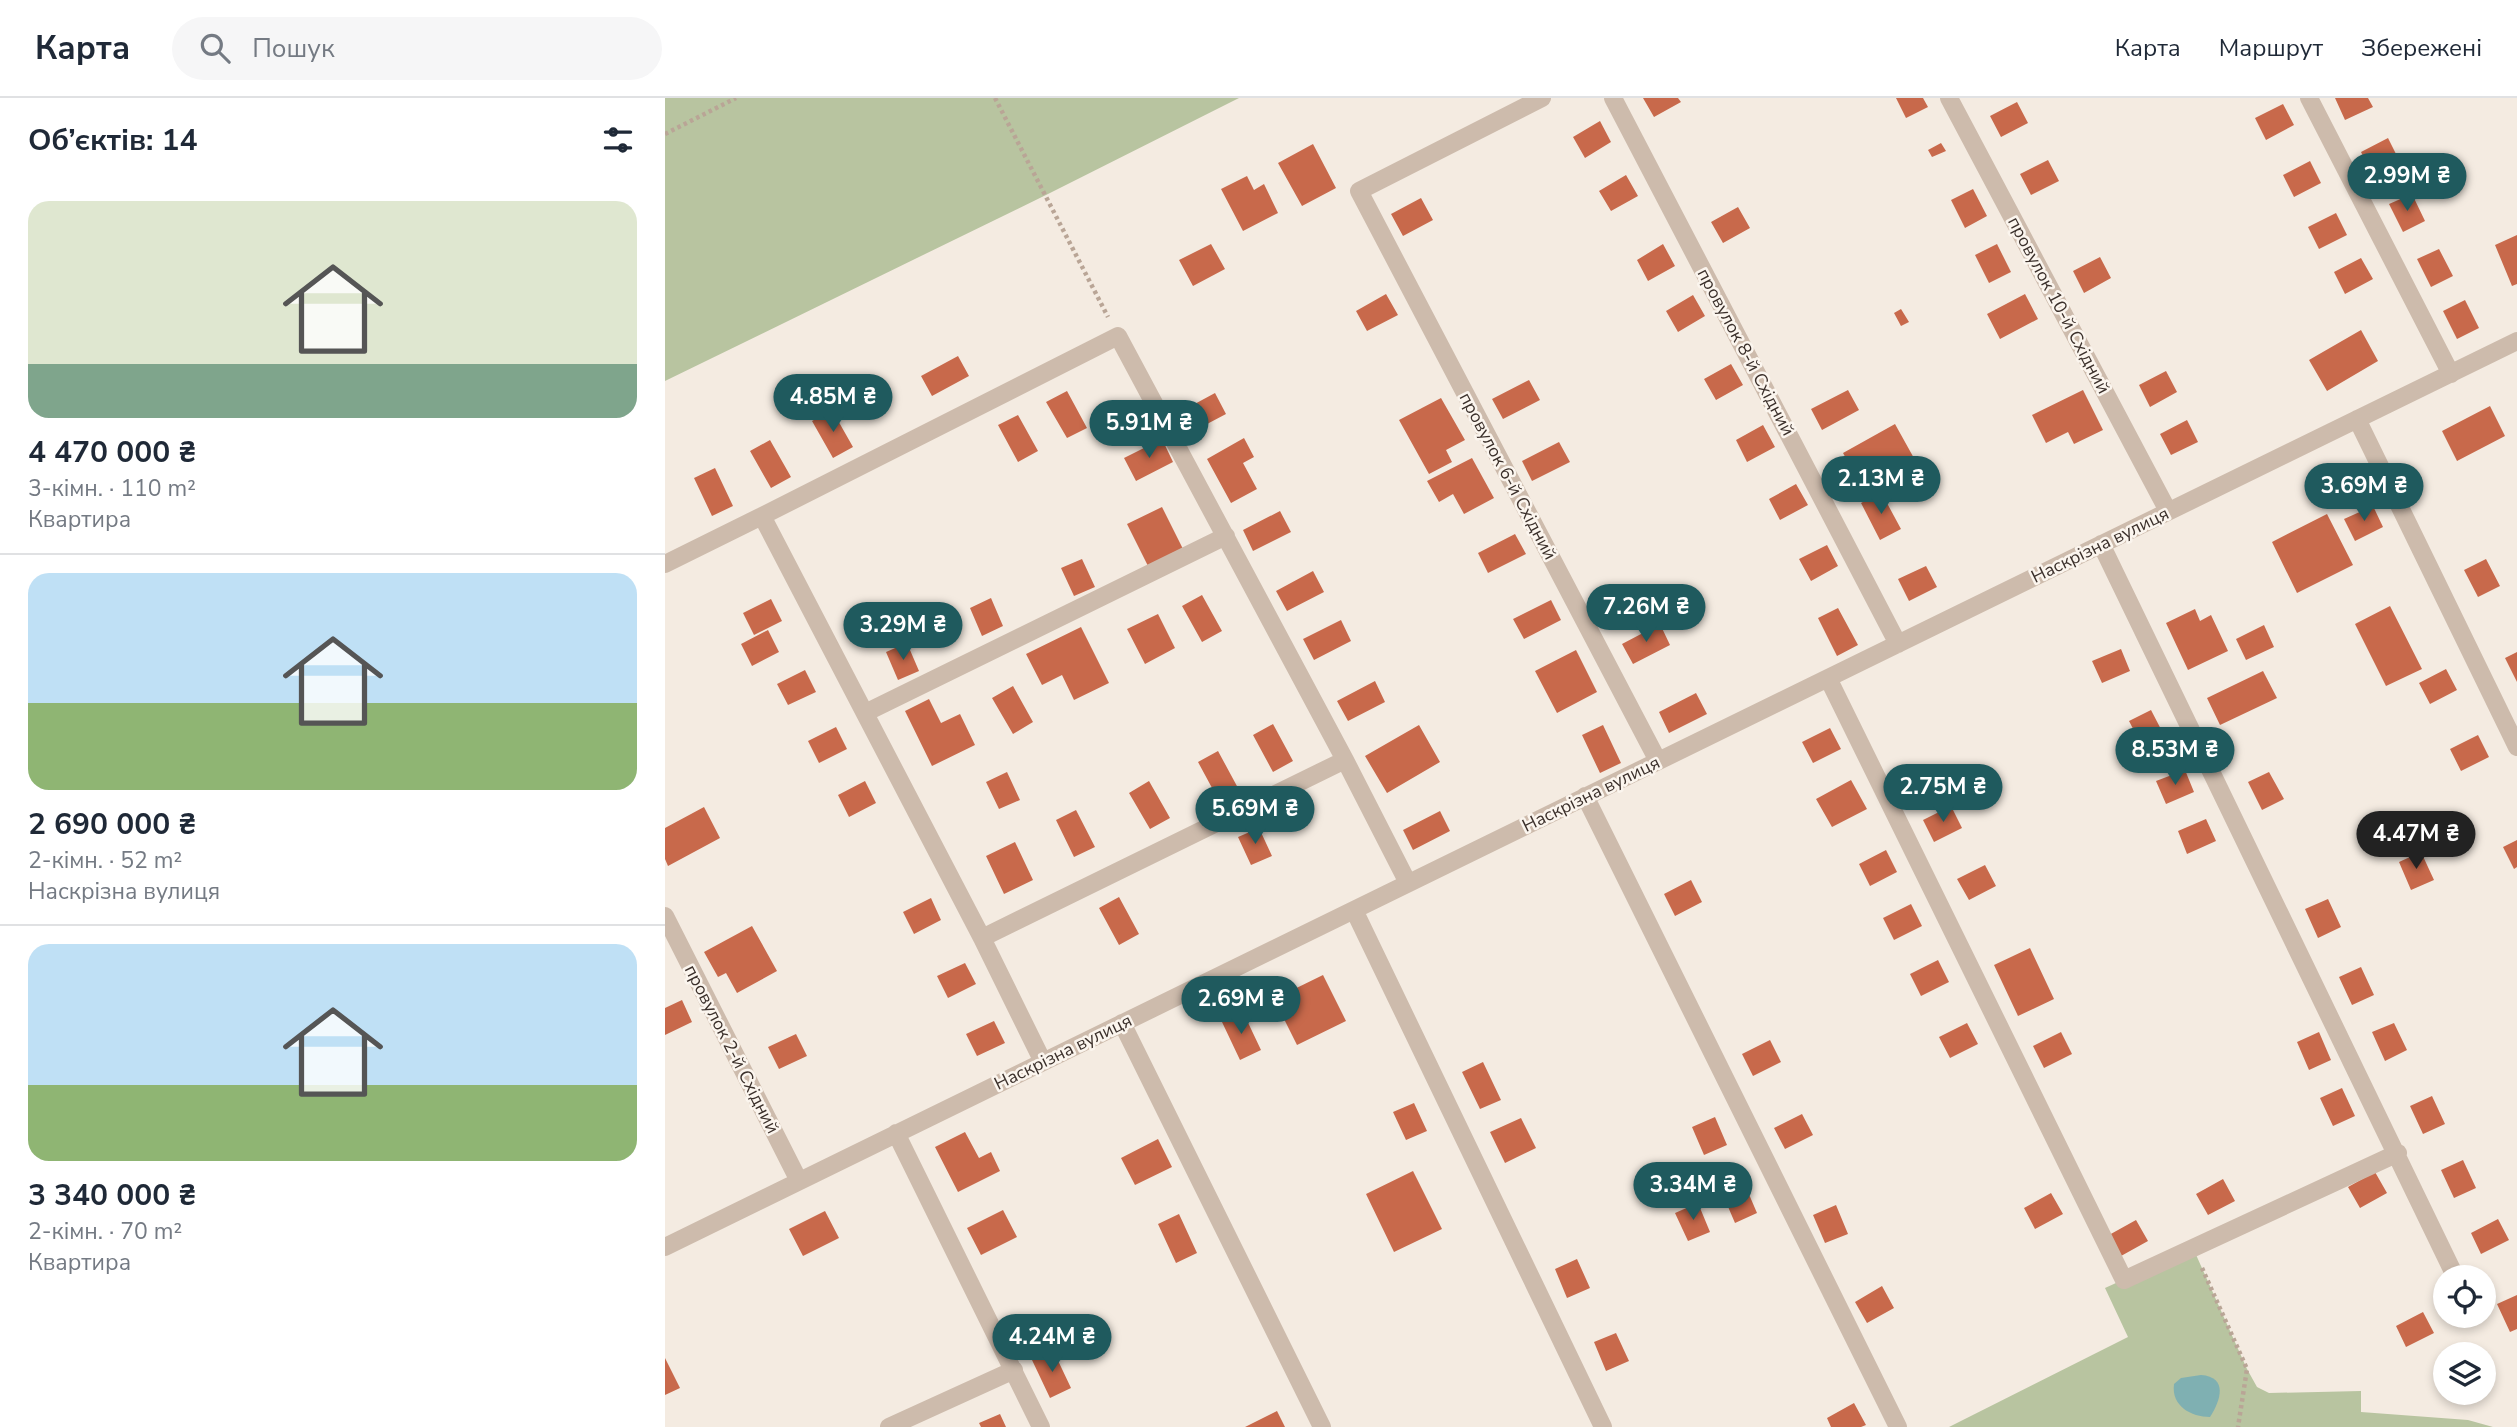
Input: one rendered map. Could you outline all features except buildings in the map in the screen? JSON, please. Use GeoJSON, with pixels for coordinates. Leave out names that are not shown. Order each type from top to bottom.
{"type":"FeatureCollection","features":[{"type":"Feature","properties":{"kind":"street","name":"провулок 6-й Східний"},"geometry":{"type":"LineString","coordinates":[[1542,98],[1359,191],[1658,761]]}},
{"type":"Feature","properties":{"kind":"street","name":"провулок 8-й Східний"},"geometry":{"type":"LineString","coordinates":[[1613,98],[1898,644]]}},
{"type":"Feature","properties":{"kind":"street","name":"провулок 10-й Східний"},"geometry":{"type":"LineString","coordinates":[[1949,98],[2168,511]]}},
{"type":"Feature","properties":{"kind":"street"},"geometry":{"type":"LineString","coordinates":[[2309,98],[2451,374]]}},
{"type":"Feature","properties":{"kind":"street"},"geometry":{"type":"LineString","coordinates":[[665,564],[1118,336],[1408,883]]}},
{"type":"Feature","properties":{"kind":"street","name":"Наскрізна вулиця"},"geometry":{"type":"LineString","coordinates":[[665,1247],[2517,341]]}},
{"type":"Feature","properties":{"kind":"street"},"geometry":{"type":"LineString","coordinates":[[2357,419],[2517,747]]}},
{"type":"Feature","properties":{"kind":"street"},"geometry":{"type":"LineString","coordinates":[[762,516],[982,938],[1043,1062]]}},
{"type":"Feature","properties":{"kind":"street"},"geometry":{"type":"LineString","coordinates":[[865,713],[1226,536]]}},
{"type":"Feature","properties":{"kind":"street"},"geometry":{"type":"LineString","coordinates":[[2101,544],[2450,1265]]}},
{"type":"Feature","properties":{"kind":"street"},"geometry":{"type":"LineString","coordinates":[[1828,678],[2124,1280],[2398,1153]]}},
{"type":"Feature","properties":{"kind":"street"},"geometry":{"type":"LineString","coordinates":[[982,938],[1345,760]]}},
{"type":"Feature","properties":{"kind":"street"},"geometry":{"type":"LineString","coordinates":[[1585,796],[1898,1427]]}},
{"type":"Feature","properties":{"kind":"street"},"geometry":{"type":"LineString","coordinates":[[1354,910],[1603,1427]]}},
{"type":"Feature","properties":{"kind":"street","name":"провулок 2-й Східний"},"geometry":{"type":"LineString","coordinates":[[665,916],[799,1181]]}},
{"type":"Feature","properties":{"kind":"street"},"geometry":{"type":"LineString","coordinates":[[1122,1023],[1322,1427]]}},
{"type":"Feature","properties":{"kind":"street"},"geometry":{"type":"LineString","coordinates":[[896,1133],[1041,1427]]}},
{"type":"Feature","properties":{"kind":"street"},"geometry":{"type":"LineString","coordinates":[[889,1427],[1014,1370]]}},
{"type":"Feature","properties":{"kind":"path"},"geometry":{"type":"LineString","coordinates":[[665,135],[736,98]]}},
{"type":"Feature","properties":{"kind":"path"},"geometry":{"type":"LineString","coordinates":[[995,98],[1118,336]]}},
{"type":"Feature","properties":{"kind":"path"},"geometry":{"type":"LineString","coordinates":[[2193,1248],[2247,1369],[2238,1427]]}},
{"type":"Feature","properties":{"kind":"green space"},"geometry":{"type":"Polygon","coordinates":[[[665,98],[1239,98],[665,381],[665,98]]]}},
{"type":"Feature","properties":{"kind":"green space"},"geometry":{"type":"Polygon","coordinates":[[[2193,1248],[2257,1387],[2269,1393],[2361,1391],[2361,1412],[2468,1420],[2493,1427],[1949,1427],[2128,1337],[2105,1288],[2193,1248]]]}},
{"type":"Feature","properties":{"kind":"water"},"geometry":{"type":"Polygon","coordinates":[[[2201,1375],[2210,1377],[2219,1385],[2219,1397],[2210,1417],[2196,1415],[2184,1409],[2174,1392],[2174,1384],[2181,1378],[2201,1375]]]}}]}
